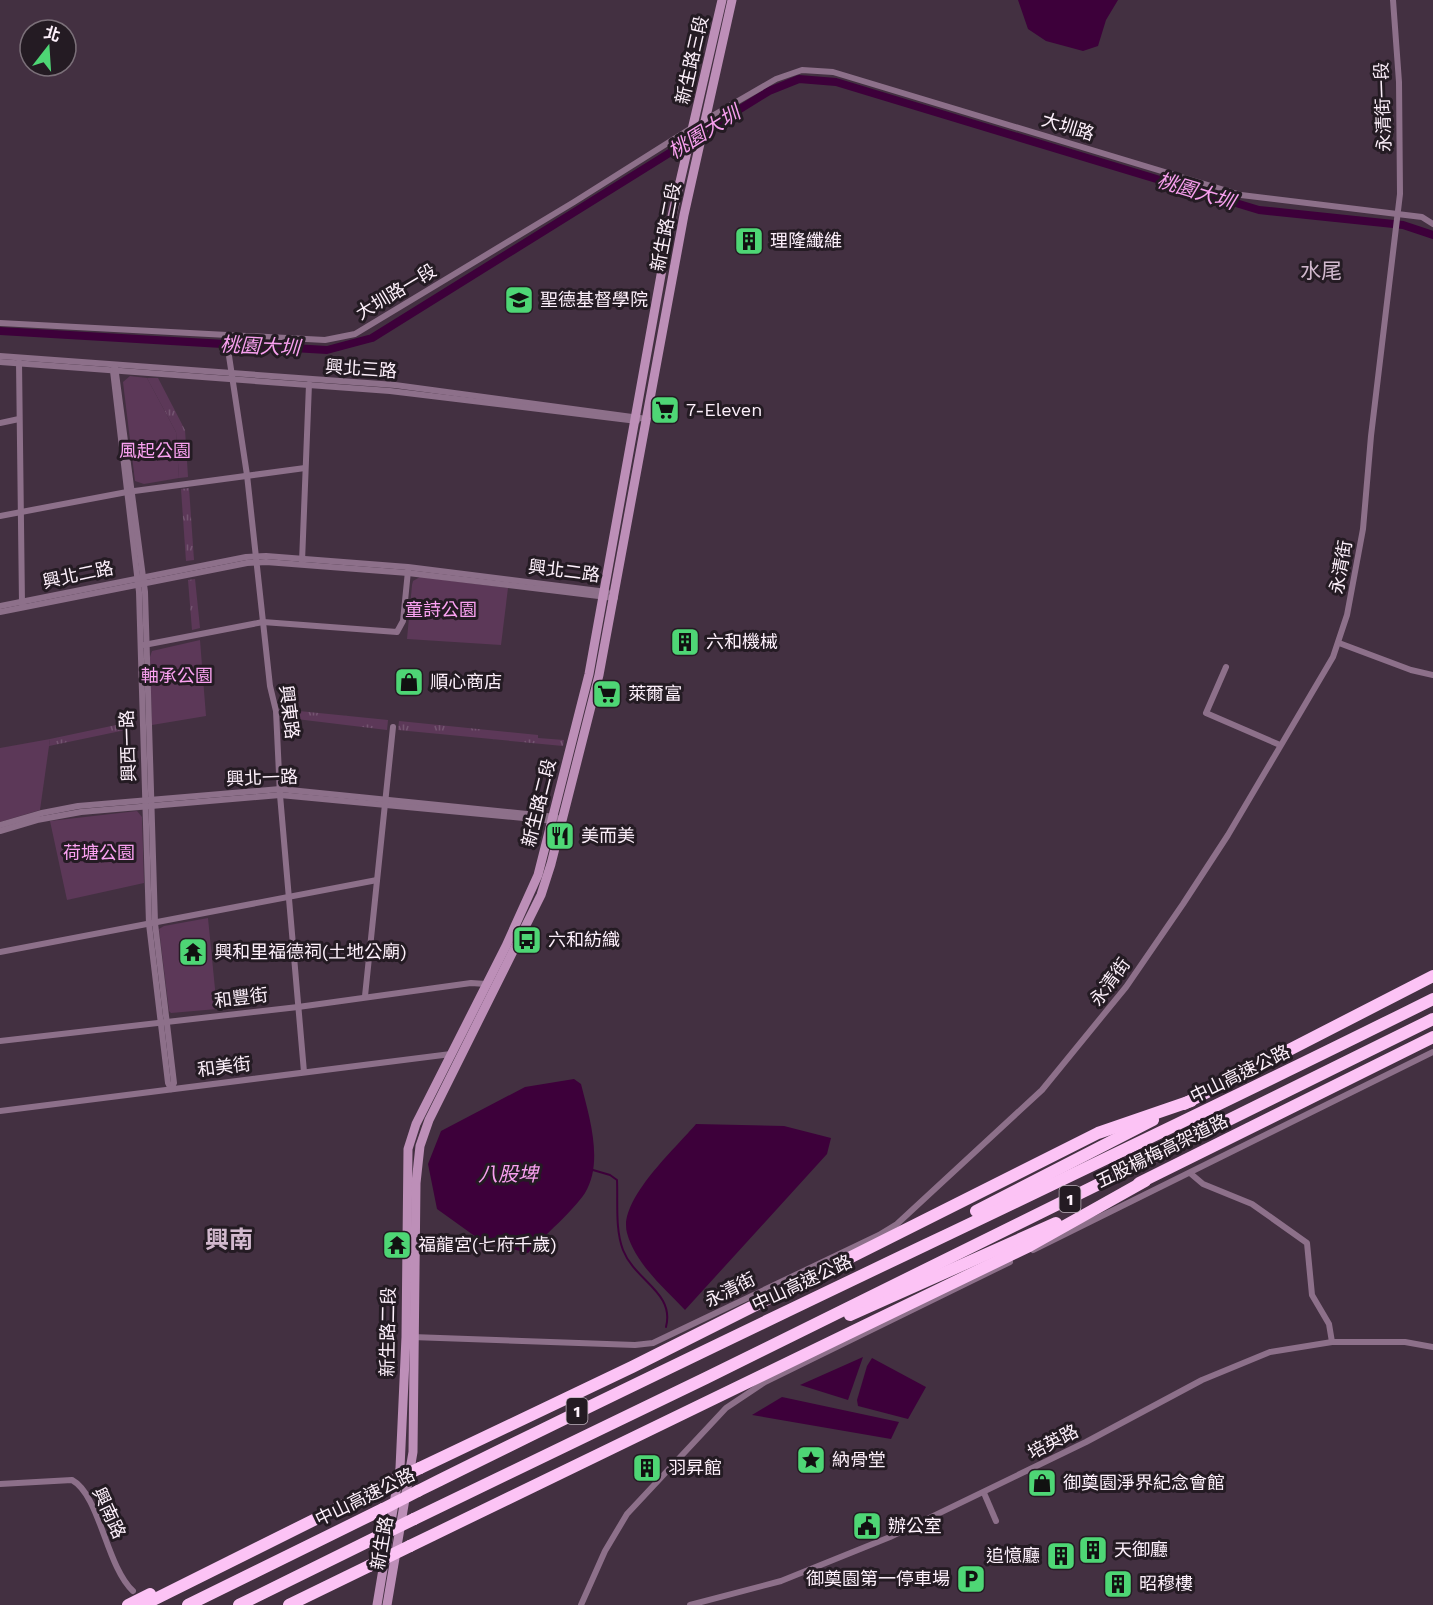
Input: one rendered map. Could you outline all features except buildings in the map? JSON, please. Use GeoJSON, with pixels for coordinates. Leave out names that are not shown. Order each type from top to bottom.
{"type":"FeatureCollection","features":[{"type":"Feature","properties":{"kind":"highway","name":"五股楊梅高架道路"},"geometry":{"type":"LineString","coordinates":[[738,1334],[1433,976]]}},
{"type":"Feature","properties":{"kind":"highway","name":"中山高速公路"},"geometry":{"type":"LineString","coordinates":[[188,1605],[738,1334],[1284,1073],[1433,999]]}},
{"type":"Feature","properties":{"kind":"highway","name":"中山高速公路"},"geometry":{"type":"LineString","coordinates":[[239,1605],[706,1378],[1433,1019]]}},
{"type":"Feature","properties":{"kind":"highway","name":"五股楊梅高架道路"},"geometry":{"type":"LineString","coordinates":[[706,1378],[951,1272],[1145,1180],[1433,1037]]}},
{"type":"Feature","properties":{"kind":"highway"},"geometry":{"type":"LineString","coordinates":[[143,1605],[380,1487],[663,1352],[1098,1133],[1191,1101]]}},
{"type":"Feature","properties":{"kind":"highway"},"geometry":{"type":"LineString","coordinates":[[289,1605],[1029,1246],[1145,1180]]}},
{"type":"Feature","properties":{"kind":"highway"},"geometry":{"type":"LineString","coordinates":[[128,1605],[210,1570]]}},
{"type":"Feature","properties":{"kind":"main road","name":"新生路三段"},"geometry":{"type":"LineString","coordinates":[[693,127],[722,0]]}},
{"type":"Feature","properties":{"kind":"main road","name":"新生路三段"},"geometry":{"type":"LineString","coordinates":[[706,119],[732,0]]}},
{"type":"Feature","properties":{"kind":"main road","name":"新生路二段"},"geometry":{"type":"LineString","coordinates":[[413,1452],[408,1149],[416,1124],[538,875],[599,675],[684,215],[706,119]]}},
{"type":"Feature","properties":{"kind":"main road","name":"新生路二段"},"geometry":{"type":"LineString","coordinates":[[399,1468],[410,1337],[416,1183],[420,1146],[429,1120],[541,895],[589,674],[670,225],[693,127]]}},
{"type":"Feature","properties":{"kind":"main road","name":"新生路"},"geometry":{"type":"LineString","coordinates":[[387,1605],[413,1452]]}},
{"type":"Feature","properties":{"kind":"main road","name":"新生路"},"geometry":{"type":"LineString","coordinates":[[377,1605],[399,1468]]}},
{"type":"Feature","properties":{"kind":"street","name":"永清街一段"},"geometry":{"type":"LineString","coordinates":[[1393,0],[1400,150],[1397,214]]}},
{"type":"Feature","properties":{"kind":"street","name":"大圳路"},"geometry":{"type":"LineString","coordinates":[[706,119],[776,79],[801,70],[833,72],[1241,195],[1422,217],[1433,224]]}},
{"type":"Feature","properties":{"kind":"street","name":"大圳路一段"},"geometry":{"type":"LineString","coordinates":[[0,323],[325,340],[355,334],[565,208],[693,127]]}},
{"type":"Feature","properties":{"kind":"street","name":"永清街"},"geometry":{"type":"LineString","coordinates":[[410,1337],[635,1345],[653,1343],[879,1235],[897,1224],[1042,1090],[1092,1032],[1183,904],[1228,835],[1339,643],[1347,615],[1363,529],[1371,436],[1397,214]]}},
{"type":"Feature","properties":{"kind":"street"},"geometry":{"type":"LineString","coordinates":[[0,356],[19,361]]}},
{"type":"Feature","properties":{"kind":"street","name":"興東路"},"geometry":{"type":"LineString","coordinates":[[230,356],[257,560],[270,686],[276,711],[280,792],[304,1072]]}},
{"type":"Feature","properties":{"kind":"street"},"geometry":{"type":"LineString","coordinates":[[19,361],[22,605]]}},
{"type":"Feature","properties":{"kind":"street"},"geometry":{"type":"LineString","coordinates":[[0,362],[19,361],[115,369],[141,581],[143,645],[263,622],[397,632],[403,621],[408,570]]}},
{"type":"Feature","properties":{"kind":"street","name":"興北三路"},"geometry":{"type":"LineString","coordinates":[[115,369],[309,383],[396,386],[647,419]]}},
{"type":"Feature","properties":{"kind":"street"},"geometry":{"type":"LineString","coordinates":[[302,562],[309,383]]}},
{"type":"Feature","properties":{"kind":"street"},"geometry":{"type":"LineString","coordinates":[[0,423],[19,419]]}},
{"type":"Feature","properties":{"kind":"street"},"geometry":{"type":"LineString","coordinates":[[0,516],[130,492],[305,468]]}},
{"type":"Feature","properties":{"kind":"street","name":"興北二路"},"geometry":{"type":"LineString","coordinates":[[0,612],[22,605],[257,560],[408,570],[604,593],[615,598]]}},
{"type":"Feature","properties":{"kind":"street","name":"興北二路"},"geometry":{"type":"LineString","coordinates":[[0,606],[22,605]]}},
{"type":"Feature","properties":{"kind":"street"},"geometry":{"type":"LineString","coordinates":[[1339,643],[1411,670],[1433,675]]}},
{"type":"Feature","properties":{"kind":"street","name":"興西一路"},"geometry":{"type":"LineString","coordinates":[[143,645],[152,924],[164,1023],[168,1083],[171,1089]]}},
{"type":"Feature","properties":{"kind":"street"},"geometry":{"type":"LineString","coordinates":[[1226,667],[1206,713],[1280,745]]}},
{"type":"Feature","properties":{"kind":"street"},"geometry":{"type":"LineString","coordinates":[[365,996],[393,727]]}},
{"type":"Feature","properties":{"kind":"street"},"geometry":{"type":"LineString","coordinates":[[0,825],[78,806],[148,803],[280,792],[556,819]]}},
{"type":"Feature","properties":{"kind":"street"},"geometry":{"type":"LineString","coordinates":[[0,831],[37,820],[148,803]]}},
{"type":"Feature","properties":{"kind":"street"},"geometry":{"type":"LineString","coordinates":[[0,952],[377,880]]}},
{"type":"Feature","properties":{"kind":"street","name":"和豐街"},"geometry":{"type":"LineString","coordinates":[[0,1041],[298,1007],[471,983],[486,984]]}},
{"type":"Feature","properties":{"kind":"street"},"geometry":{"type":"LineString","coordinates":[[581,1605],[605,1551],[627,1514],[726,1408],[753,1389],[1433,1052]]}},
{"type":"Feature","properties":{"kind":"street","name":"和美街"},"geometry":{"type":"LineString","coordinates":[[0,1111],[451,1054]]}},
{"type":"Feature","properties":{"kind":"street"},"geometry":{"type":"LineString","coordinates":[[1190,1173],[1203,1184],[1252,1203],[1307,1243],[1312,1295],[1329,1324],[1332,1342]]}},
{"type":"Feature","properties":{"kind":"street","name":"培英路"},"geometry":{"type":"LineString","coordinates":[[690,1605],[781,1581],[890,1537],[984,1493],[1202,1380],[1270,1352],[1332,1342],[1405,1342],[1433,1347]]}},
{"type":"Feature","properties":{"kind":"street","name":"興南路"},"geometry":{"type":"LineString","coordinates":[[0,1484],[72,1480],[79,1484],[95,1512],[118,1571],[133,1591]]}},
{"type":"Feature","properties":{"kind":"street"},"geometry":{"type":"LineString","coordinates":[[984,1493],[996,1521]]}},
{"type":"Feature","properties":{"kind":"green space","name":"風起公園"},"geometry":{"type":"Polygon","coordinates":[[[130,376],[147,378],[176,432],[179,478],[144,484],[135,481],[123,382],[130,376]]]}},
{"type":"Feature","properties":{"kind":"green space"},"geometry":{"type":"Polygon","coordinates":[[[147,378],[158,378],[185,430],[188,477],[179,478],[176,432],[147,378]]]}},
{"type":"Feature","properties":{"kind":"green space"},"geometry":{"type":"Polygon","coordinates":[[[189,488],[194,560],[186,561],[181,489],[189,488]]]}},
{"type":"Feature","properties":{"kind":"green space","name":"童詩公園"},"geometry":{"type":"Polygon","coordinates":[[[420,577],[508,588],[501,645],[407,639],[412,585],[413,581],[420,577]]]}},
{"type":"Feature","properties":{"kind":"green space"},"geometry":{"type":"Polygon","coordinates":[[[195,579],[200,628],[192,630],[188,580],[195,579]]]}},
{"type":"Feature","properties":{"kind":"green space","name":"軸承公園"},"geometry":{"type":"Polygon","coordinates":[[[200,640],[206,716],[152,725],[150,657],[152,651],[200,640]]]}},
{"type":"Feature","properties":{"kind":"green space"},"geometry":{"type":"Polygon","coordinates":[[[279,709],[388,720],[387,730],[280,717],[279,709]]]}},
{"type":"Feature","properties":{"kind":"green space"},"geometry":{"type":"Polygon","coordinates":[[[135,721],[135,728],[49,746],[50,739],[135,721]]]}},
{"type":"Feature","properties":{"kind":"green space"},"geometry":{"type":"Polygon","coordinates":[[[399,721],[538,735],[538,738],[564,740],[563,746],[398,730],[399,721]]]}},
{"type":"Feature","properties":{"kind":"green space"},"geometry":{"type":"Polygon","coordinates":[[[50,739],[40,810],[0,822],[0,748],[50,739]]]}},
{"type":"Feature","properties":{"kind":"green space","name":"荷塘公園"},"geometry":{"type":"Polygon","coordinates":[[[137,811],[142,817],[144,883],[67,900],[50,821],[137,811]]]}},
{"type":"Feature","properties":{"kind":"green space"},"geometry":{"type":"Polygon","coordinates":[[[208,918],[217,1009],[171,1013],[159,929],[164,926],[208,918]]]}},
{"type":"Feature","properties":{"kind":"water"},"geometry":{"type":"Polygon","coordinates":[[[1018,0],[1118,0],[1106,20],[1098,46],[1083,51],[1046,41],[1028,29],[1018,0]]]}},
{"type":"Feature","properties":{"kind":"water","name":"八股埤"},"geometry":{"type":"Polygon","coordinates":[[[574,1079],[581,1084],[591,1124],[594,1167],[591,1181],[573,1208],[528,1253],[483,1242],[437,1209],[428,1164],[441,1131],[525,1087],[574,1079]]]}},
{"type":"Feature","properties":{"kind":"water"},"geometry":{"type":"Polygon","coordinates":[[[696,1124],[784,1126],[831,1138],[827,1154],[685,1310],[636,1255],[627,1233],[627,1220],[631,1205],[640,1190],[663,1160],[696,1124]]]}},
{"type":"Feature","properties":{"kind":"water"},"geometry":{"type":"Polygon","coordinates":[[[863,1357],[848,1400],[800,1385],[863,1357]]]}},
{"type":"Feature","properties":{"kind":"water"},"geometry":{"type":"Polygon","coordinates":[[[872,1358],[926,1387],[908,1419],[858,1406],[857,1400],[867,1366],[872,1358]]]}},
{"type":"Feature","properties":{"kind":"water"},"geometry":{"type":"Polygon","coordinates":[[[782,1397],[899,1422],[891,1439],[752,1415],[782,1397]]]}},
{"type":"Feature","properties":{"kind":"waterway","name":"桃園大圳"},"geometry":{"type":"LineString","coordinates":[[0,331],[327,350],[372,338],[769,91],[799,79],[836,82],[1259,210],[1403,225],[1433,235]]}},
{"type":"Feature","properties":{"kind":"waterway"},"geometry":{"type":"LineString","coordinates":[[593,1170],[610,1175],[617,1180],[620,1242],[629,1261],[660,1295],[667,1315],[666,1327]]}},
{"type":"Feature","properties":{"kind":"place","name":"理隆纖維"},"geometry":{"type":"Point","coordinates":[749,241]}},
{"type":"Feature","properties":{"kind":"place","name":"聖德基督學院"},"geometry":{"type":"Point","coordinates":[519,300]}},
{"type":"Feature","properties":{"kind":"place","name":"7-Eleven"},"geometry":{"type":"Point","coordinates":[665,410]}},
{"type":"Feature","properties":{"kind":"place","name":"六和機械"},"geometry":{"type":"Point","coordinates":[685,642]}},
{"type":"Feature","properties":{"kind":"place","name":"順心商店"},"geometry":{"type":"Point","coordinates":[409,682]}},
{"type":"Feature","properties":{"kind":"place","name":"萊爾富"},"geometry":{"type":"Point","coordinates":[607,694]}},
{"type":"Feature","properties":{"kind":"place","name":"美而美"},"geometry":{"type":"Point","coordinates":[560,836]}},
{"type":"Feature","properties":{"kind":"place","name":"六和紡織"},"geometry":{"type":"Point","coordinates":[527,940]}},
{"type":"Feature","properties":{"kind":"place","name":"興和里福德祠(土地公廟)"},"geometry":{"type":"Point","coordinates":[193,952]}},
{"type":"Feature","properties":{"kind":"place","name":"福龍宮(七府千歲)"},"geometry":{"type":"Point","coordinates":[397,1245]}},
{"type":"Feature","properties":{"kind":"place","name":"納骨堂"},"geometry":{"type":"Point","coordinates":[811,1460]}},
{"type":"Feature","properties":{"kind":"place","name":"羽昇館"},"geometry":{"type":"Point","coordinates":[647,1468]}},
{"type":"Feature","properties":{"kind":"place","name":"御奠園淨界紀念會館"},"geometry":{"type":"Point","coordinates":[1042,1483]}},
{"type":"Feature","properties":{"kind":"place","name":"辦公室"},"geometry":{"type":"Point","coordinates":[867,1526]}},
{"type":"Feature","properties":{"kind":"place","name":"天御廳"},"geometry":{"type":"Point","coordinates":[1093,1550]}},
{"type":"Feature","properties":{"kind":"place","name":"追憶廳"},"geometry":{"type":"Point","coordinates":[1061,1556]}},
{"type":"Feature","properties":{"kind":"place","name":"御奠園第一停車場"},"geometry":{"type":"Point","coordinates":[971,1579]}},
{"type":"Feature","properties":{"kind":"place","name":"昭穆樓"},"geometry":{"type":"Point","coordinates":[1118,1584]}},
{"type":"Feature","properties":{"kind":"district","name":"水尾"},"geometry":{"type":"Point","coordinates":[1321,271]}},
{"type":"Feature","properties":{"kind":"district","name":"興南"},"geometry":{"type":"Point","coordinates":[229,1240]}}]}
